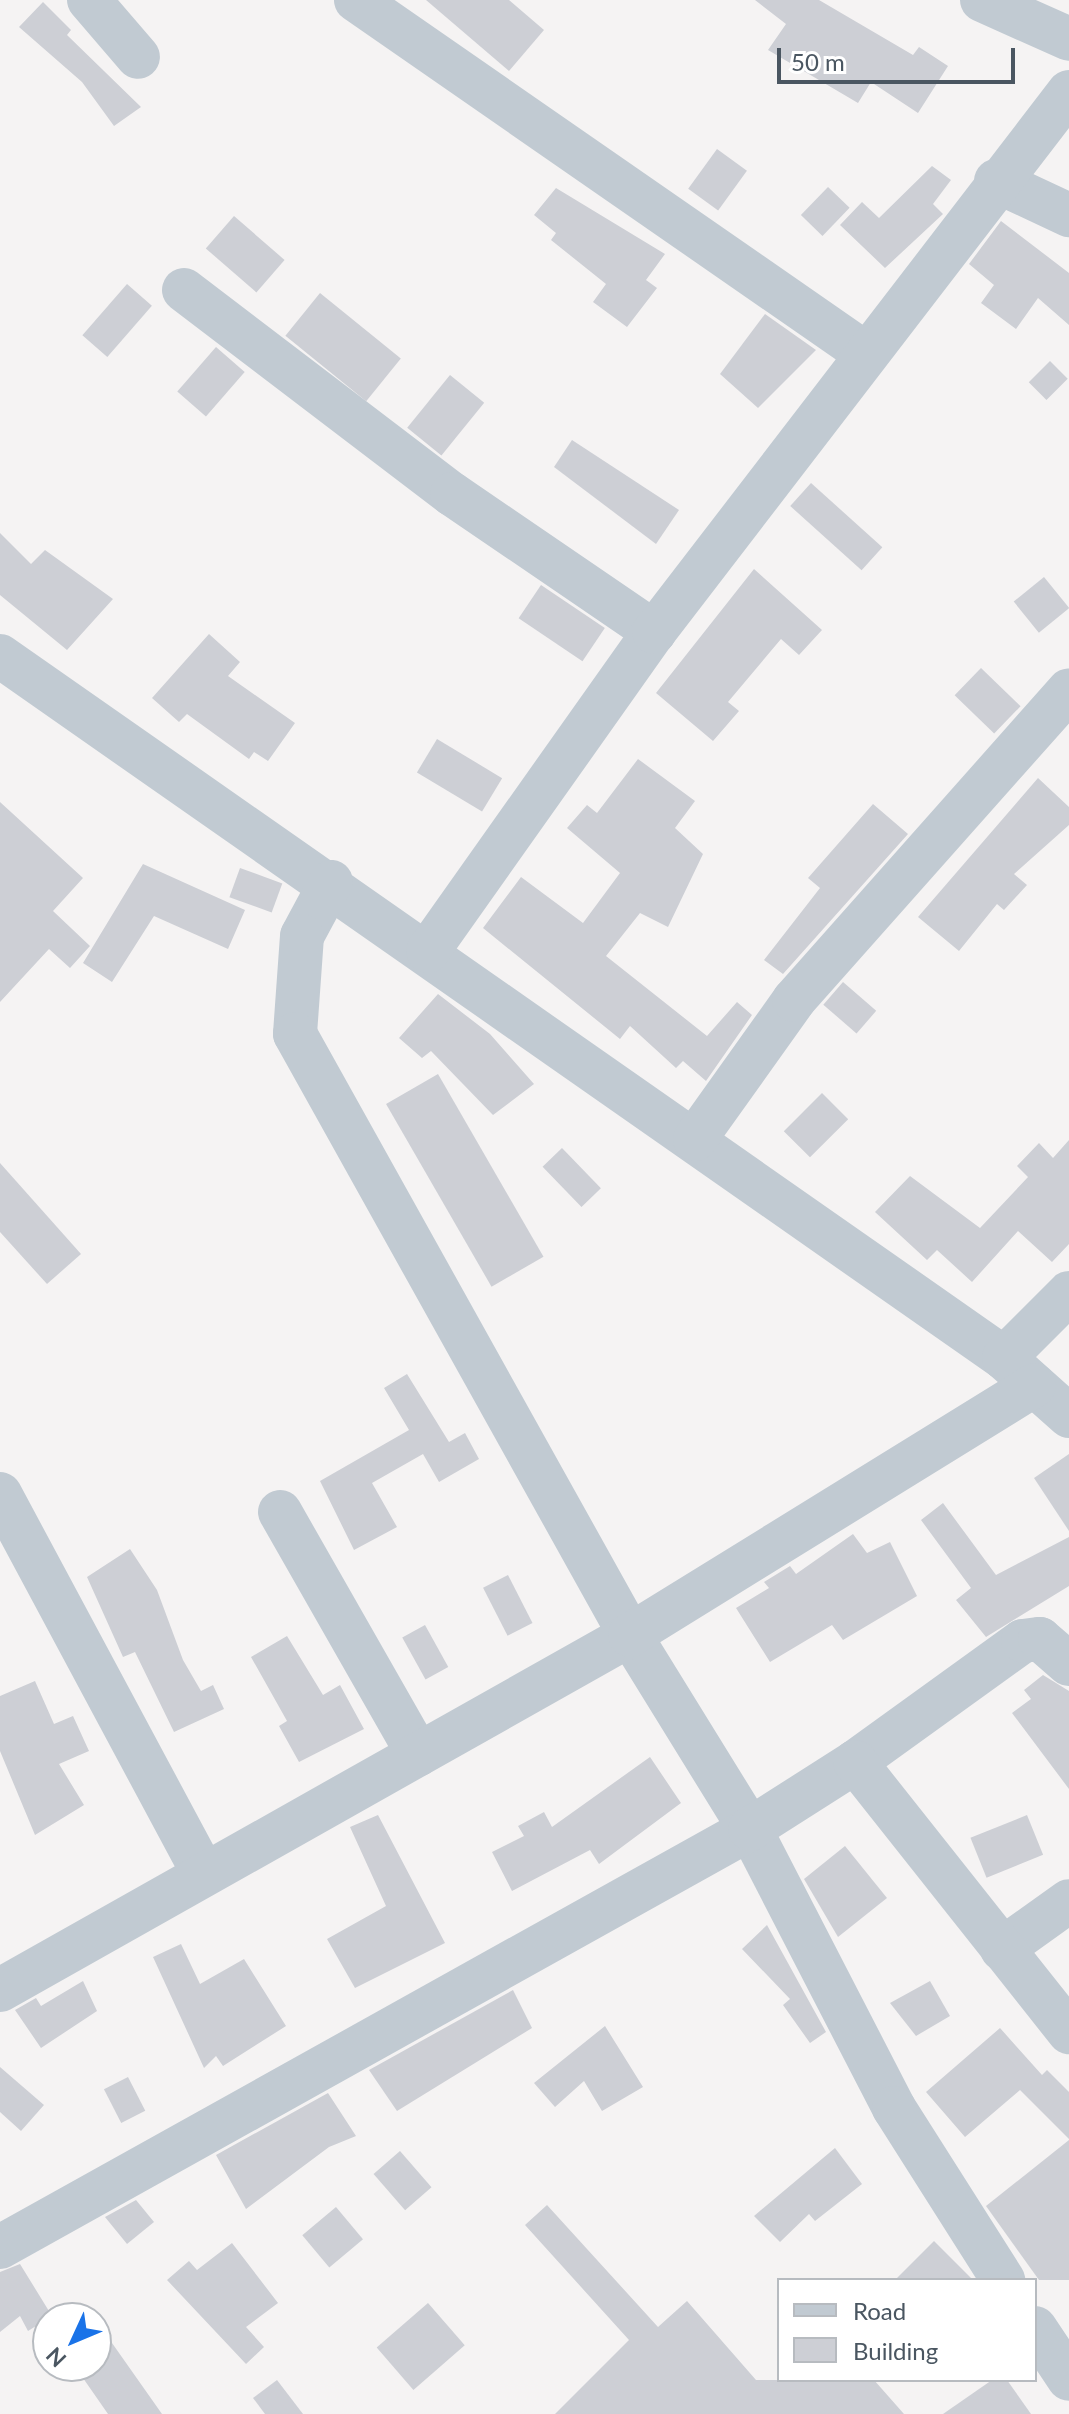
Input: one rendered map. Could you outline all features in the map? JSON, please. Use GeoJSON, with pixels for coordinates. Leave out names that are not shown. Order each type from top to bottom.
{"type":"FeatureCollection","features":[{"type":"Feature","properties":{"kind":"street"},"geometry":{"type":"LineString","coordinates":[[89,0],[138,57]]}},
{"type":"Feature","properties":{"kind":"street"},"geometry":{"type":"LineString","coordinates":[[356,0],[865,353]]}},
{"type":"Feature","properties":{"kind":"street"},"geometry":{"type":"LineString","coordinates":[[982,0],[1069,39]]}},
{"type":"Feature","properties":{"kind":"street"},"geometry":{"type":"LineString","coordinates":[[428,951],[654,632],[996,181],[1069,92]]}},
{"type":"Feature","properties":{"kind":"street"},"geometry":{"type":"LineString","coordinates":[[996,181],[1069,215]]}},
{"type":"Feature","properties":{"kind":"street"},"geometry":{"type":"LineString","coordinates":[[184,290],[452,494],[654,632]]}},
{"type":"Feature","properties":{"kind":"street"},"geometry":{"type":"LineString","coordinates":[[0,656],[331,882],[695,1139],[1019,1371],[1069,1416]]}},
{"type":"Feature","properties":{"kind":"street"},"geometry":{"type":"LineString","coordinates":[[695,1139],[794,1000],[1069,690]]}},
{"type":"Feature","properties":{"kind":"street"},"geometry":{"type":"LineString","coordinates":[[331,882],[302,936],[295,1034],[630,1635],[750,1829],[894,2108],[1002,2278]]}},
{"type":"Feature","properties":{"kind":"street"},"geometry":{"type":"LineString","coordinates":[[0,1990],[630,1635],[1019,1371],[1069,1293]]}},
{"type":"Feature","properties":{"kind":"street"},"geometry":{"type":"LineString","coordinates":[[0,1494],[204,1874]]}},
{"type":"Feature","properties":{"kind":"street"},"geometry":{"type":"LineString","coordinates":[[280,1512],[418,1754]]}},
{"type":"Feature","properties":{"kind":"street"},"geometry":{"type":"LineString","coordinates":[[0,2247],[750,1829],[855,1762],[1023,1641],[1040,1639],[1069,1664]]}},
{"type":"Feature","properties":{"kind":"street"},"geometry":{"type":"LineString","coordinates":[[855,1762],[1069,2032]]}},
{"type":"Feature","properties":{"kind":"street"},"geometry":{"type":"LineString","coordinates":[[1002,1949],[1069,1901]]}},
{"type":"Feature","properties":{"kind":"street"},"geometry":{"type":"LineString","coordinates":[[1037,2331],[1069,2379]]}},
{"type":"Feature","properties":{"kind":"building"},"geometry":{"type":"Polygon","coordinates":[[[426,0],[509,0],[544,30],[509,71],[426,0]]]}},
{"type":"Feature","properties":{"kind":"building"},"geometry":{"type":"Polygon","coordinates":[[[755,0],[819,0],[913,55],[919,47],[948,66],[918,113],[871,82],[858,103],[768,50],[786,24],[755,0]]]}},
{"type":"Feature","properties":{"kind":"building"},"geometry":{"type":"Polygon","coordinates":[[[43,2],[71,30],[67,35],[141,107],[114,126],[82,82],[19,27],[43,2]]]}},
{"type":"Feature","properties":{"kind":"building"},"geometry":{"type":"Polygon","coordinates":[[[717,149],[747,171],[718,210],[688,189],[717,149]]]}},
{"type":"Feature","properties":{"kind":"building"},"geometry":{"type":"Polygon","coordinates":[[[932,166],[951,180],[933,204],[943,214],[885,268],[840,225],[862,202],[879,218],[932,166]]]}},
{"type":"Feature","properties":{"kind":"building"},"geometry":{"type":"Polygon","coordinates":[[[828,187],[850,208],[822,236],[801,215],[828,187]]]}},
{"type":"Feature","properties":{"kind":"building"},"geometry":{"type":"Polygon","coordinates":[[[556,188],[665,254],[646,280],[657,288],[627,327],[593,302],[606,284],[551,240],[556,233],[534,215],[556,188]]]}},
{"type":"Feature","properties":{"kind":"building"},"geometry":{"type":"Polygon","coordinates":[[[234,216],[285,260],[256,292],[206,248],[234,216]]]}},
{"type":"Feature","properties":{"kind":"building"},"geometry":{"type":"Polygon","coordinates":[[[1001,221],[1069,273],[1069,325],[1038,298],[1016,329],[981,303],[994,285],[969,264],[1001,221]]]}},
{"type":"Feature","properties":{"kind":"building"},"geometry":{"type":"Polygon","coordinates":[[[127,284],[152,306],[107,357],[82,335],[127,284]]]}},
{"type":"Feature","properties":{"kind":"building"},"geometry":{"type":"Polygon","coordinates":[[[320,293],[401,358],[366,401],[285,336],[320,293]]]}},
{"type":"Feature","properties":{"kind":"building"},"geometry":{"type":"Polygon","coordinates":[[[765,314],[816,350],[758,408],[720,374],[765,314]]]}},
{"type":"Feature","properties":{"kind":"building"},"geometry":{"type":"Polygon","coordinates":[[[216,347],[245,372],[206,416],[177,392],[216,347]]]}},
{"type":"Feature","properties":{"kind":"building"},"geometry":{"type":"Polygon","coordinates":[[[1050,361],[1068,379],[1046,400],[1029,382],[1050,361]]]}},
{"type":"Feature","properties":{"kind":"building"},"geometry":{"type":"Polygon","coordinates":[[[450,375],[484,403],[441,456],[407,428],[450,375]]]}},
{"type":"Feature","properties":{"kind":"building"},"geometry":{"type":"Polygon","coordinates":[[[572,440],[679,510],[656,544],[554,467],[572,440]]]}},
{"type":"Feature","properties":{"kind":"building"},"geometry":{"type":"Polygon","coordinates":[[[811,483],[882,547],[862,570],[790,506],[811,483]]]}},
{"type":"Feature","properties":{"kind":"building"},"geometry":{"type":"Polygon","coordinates":[[[0,533],[31,564],[45,550],[113,599],[67,650],[0,595],[0,533]]]}},
{"type":"Feature","properties":{"kind":"building"},"geometry":{"type":"Polygon","coordinates":[[[754,569],[822,630],[799,655],[781,639],[728,702],[739,711],[713,741],[656,693],[754,569]]]}},
{"type":"Feature","properties":{"kind":"building"},"geometry":{"type":"Polygon","coordinates":[[[1044,577],[1069,608],[1039,633],[1014,602],[1044,577]]]}},
{"type":"Feature","properties":{"kind":"building"},"geometry":{"type":"Polygon","coordinates":[[[541,585],[605,628],[582,661],[519,618],[541,585]]]}},
{"type":"Feature","properties":{"kind":"building"},"geometry":{"type":"Polygon","coordinates":[[[209,634],[240,662],[228,676],[295,723],[268,761],[254,752],[249,759],[187,714],[179,722],[152,698],[209,634]]]}},
{"type":"Feature","properties":{"kind":"building"},"geometry":{"type":"Polygon","coordinates":[[[981,668],[1021,706],[994,734],[955,695],[981,668]]]}},
{"type":"Feature","properties":{"kind":"building"},"geometry":{"type":"Polygon","coordinates":[[[437,739],[502,778],[482,812],[417,772],[437,739]]]}},
{"type":"Feature","properties":{"kind":"building"},"geometry":{"type":"Polygon","coordinates":[[[638,759],[695,801],[675,828],[703,854],[668,927],[640,913],[606,956],[707,1036],[737,1002],[752,1015],[706,1081],[683,1061],[676,1068],[630,1026],[620,1039],[483,928],[521,877],[583,923],[620,873],[567,828],[587,805],[597,813],[638,759]]]}},
{"type":"Feature","properties":{"kind":"building"},"geometry":{"type":"Polygon","coordinates":[[[1038,778],[1069,807],[1069,825],[1014,874],[1027,885],[1004,910],[997,904],[959,951],[918,917],[1038,778]]]}},
{"type":"Feature","properties":{"kind":"building"},"geometry":{"type":"Polygon","coordinates":[[[0,802],[83,878],[53,911],[90,946],[70,968],[49,949],[0,1002],[0,802]]]}},
{"type":"Feature","properties":{"kind":"building"},"geometry":{"type":"Polygon","coordinates":[[[873,804],[908,834],[783,974],[764,960],[820,888],[808,878],[873,804]]]}},
{"type":"Feature","properties":{"kind":"building"},"geometry":{"type":"Polygon","coordinates":[[[143,864],[245,910],[228,949],[154,916],[112,982],[83,963],[143,864]]]}},
{"type":"Feature","properties":{"kind":"building"},"geometry":{"type":"Polygon","coordinates":[[[240,868],[282,883],[272,913],[229,897],[240,868]]]}},
{"type":"Feature","properties":{"kind":"building"},"geometry":{"type":"Polygon","coordinates":[[[843,982],[876,1011],[857,1034],[823,1005],[843,982]]]}},
{"type":"Feature","properties":{"kind":"building"},"geometry":{"type":"Polygon","coordinates":[[[438,994],[490,1034],[534,1084],[493,1115],[431,1051],[422,1058],[399,1038],[438,994]]]}},
{"type":"Feature","properties":{"kind":"building"},"geometry":{"type":"Polygon","coordinates":[[[438,1074],[544,1257],[492,1287],[386,1104],[438,1074]]]}},
{"type":"Feature","properties":{"kind":"building"},"geometry":{"type":"Polygon","coordinates":[[[822,1093],[848,1119],[810,1157],[784,1131],[822,1093]]]}},
{"type":"Feature","properties":{"kind":"building"},"geometry":{"type":"Polygon","coordinates":[[[1069,1140],[1069,1244],[1052,1262],[1018,1231],[972,1282],[937,1250],[927,1260],[875,1212],[910,1176],[980,1228],[1028,1177],[1017,1166],[1039,1143],[1053,1158],[1069,1140]]]}},
{"type":"Feature","properties":{"kind":"building"},"geometry":{"type":"Polygon","coordinates":[[[562,1148],[601,1188],[581,1207],[543,1167],[562,1148]]]}},
{"type":"Feature","properties":{"kind":"building"},"geometry":{"type":"Polygon","coordinates":[[[0,1163],[81,1254],[47,1284],[0,1232],[0,1163]]]}},
{"type":"Feature","properties":{"kind":"building"},"geometry":{"type":"Polygon","coordinates":[[[407,1374],[449,1442],[465,1433],[479,1459],[439,1482],[423,1454],[372,1483],[397,1527],[354,1550],[320,1481],[409,1430],[384,1388],[407,1374]]]}},
{"type":"Feature","properties":{"kind":"building"},"geometry":{"type":"Polygon","coordinates":[[[1069,1454],[1069,1531],[1034,1478],[1069,1454]]]}},
{"type":"Feature","properties":{"kind":"building"},"geometry":{"type":"Polygon","coordinates":[[[943,1503],[996,1575],[1069,1537],[1069,1586],[986,1637],[956,1600],[971,1588],[921,1520],[943,1503]]]}},
{"type":"Feature","properties":{"kind":"building"},"geometry":{"type":"Polygon","coordinates":[[[853,1534],[867,1553],[890,1542],[917,1596],[843,1640],[832,1625],[770,1662],[736,1608],[769,1588],[764,1582],[790,1566],[796,1574],[853,1534]]]}},
{"type":"Feature","properties":{"kind":"building"},"geometry":{"type":"Polygon","coordinates":[[[130,1549],[157,1590],[183,1660],[201,1691],[213,1685],[224,1709],[174,1732],[135,1652],[123,1657],[87,1577],[130,1549]]]}},
{"type":"Feature","properties":{"kind":"building"},"geometry":{"type":"Polygon","coordinates":[[[508,1575],[533,1623],[508,1636],[483,1588],[508,1575]]]}},
{"type":"Feature","properties":{"kind":"building"},"geometry":{"type":"Polygon","coordinates":[[[425,1625],[448,1667],[426,1680],[402,1638],[425,1625]]]}},
{"type":"Feature","properties":{"kind":"building"},"geometry":{"type":"Polygon","coordinates":[[[287,1636],[323,1695],[340,1685],[364,1729],[299,1762],[279,1726],[287,1721],[251,1657],[287,1636]]]}},
{"type":"Feature","properties":{"kind":"building"},"geometry":{"type":"Polygon","coordinates":[[[1043,1675],[1069,1691],[1069,1789],[1012,1713],[1031,1699],[1024,1690],[1043,1675]]]}},
{"type":"Feature","properties":{"kind":"building"},"geometry":{"type":"Polygon","coordinates":[[[35,1681],[54,1724],[73,1716],[89,1751],[59,1764],[84,1805],[35,1835],[0,1751],[0,1696],[35,1681]]]}},
{"type":"Feature","properties":{"kind":"building"},"geometry":{"type":"Polygon","coordinates":[[[650,1757],[681,1803],[599,1864],[590,1850],[512,1891],[492,1852],[524,1836],[518,1826],[544,1812],[552,1827],[650,1757]]]}},
{"type":"Feature","properties":{"kind":"building"},"geometry":{"type":"Polygon","coordinates":[[[378,1815],[445,1943],[355,1988],[327,1939],[386,1906],[350,1827],[378,1815]]]}},
{"type":"Feature","properties":{"kind":"building"},"geometry":{"type":"Polygon","coordinates":[[[1027,1815],[1043,1855],[987,1878],[970,1838],[1027,1815]]]}},
{"type":"Feature","properties":{"kind":"building"},"geometry":{"type":"Polygon","coordinates":[[[845,1846],[887,1898],[838,1937],[804,1879],[845,1846]]]}},
{"type":"Feature","properties":{"kind":"building"},"geometry":{"type":"Polygon","coordinates":[[[767,1925],[826,2032],[810,2043],[783,2005],[790,1999],[742,1949],[767,1925]]]}},
{"type":"Feature","properties":{"kind":"building"},"geometry":{"type":"Polygon","coordinates":[[[181,1944],[200,1984],[244,1959],[286,2026],[223,2066],[216,2056],[204,2068],[153,1957],[181,1944]]]}},
{"type":"Feature","properties":{"kind":"building"},"geometry":{"type":"Polygon","coordinates":[[[83,1981],[97,2011],[41,2048],[15,2010],[36,1998],[41,2006],[83,1981]]]}},
{"type":"Feature","properties":{"kind":"building"},"geometry":{"type":"Polygon","coordinates":[[[930,1981],[950,2016],[916,2036],[890,2003],[930,1981]]]}},
{"type":"Feature","properties":{"kind":"building"},"geometry":{"type":"Polygon","coordinates":[[[513,1990],[532,2028],[397,2111],[369,2070],[513,1990]]]}},
{"type":"Feature","properties":{"kind":"building"},"geometry":{"type":"Polygon","coordinates":[[[605,2026],[643,2087],[602,2111],[584,2081],[555,2107],[534,2083],[605,2026]]]}},
{"type":"Feature","properties":{"kind":"building"},"geometry":{"type":"Polygon","coordinates":[[[1000,2028],[1042,2075],[1047,2070],[1069,2092],[1069,2139],[1020,2090],[965,2137],[926,2092],[1000,2028]]]}},
{"type":"Feature","properties":{"kind":"building"},"geometry":{"type":"Polygon","coordinates":[[[0,2067],[44,2105],[21,2131],[0,2112],[0,2067]]]}},
{"type":"Feature","properties":{"kind":"building"},"geometry":{"type":"Polygon","coordinates":[[[128,2077],[145,2111],[121,2123],[104,2089],[128,2077]]]}},
{"type":"Feature","properties":{"kind":"building"},"geometry":{"type":"Polygon","coordinates":[[[328,2093],[356,2136],[329,2147],[246,2209],[216,2155],[328,2093]]]}},
{"type":"Feature","properties":{"kind":"building"},"geometry":{"type":"Polygon","coordinates":[[[1069,2140],[1069,2280],[1039,2280],[986,2206],[1069,2140]]]}},
{"type":"Feature","properties":{"kind":"building"},"geometry":{"type":"Polygon","coordinates":[[[835,2148],[862,2184],[815,2221],[809,2214],[780,2242],[754,2216],[835,2148]]]}},
{"type":"Feature","properties":{"kind":"building"},"geometry":{"type":"Polygon","coordinates":[[[400,2151],[431,2187],[405,2210],[374,2174],[400,2151]]]}},
{"type":"Feature","properties":{"kind":"building"},"geometry":{"type":"Polygon","coordinates":[[[136,2200],[154,2222],[127,2244],[105,2217],[136,2200]]]}},
{"type":"Feature","properties":{"kind":"building"},"geometry":{"type":"Polygon","coordinates":[[[547,2205],[658,2327],[687,2301],[756,2380],[876,2382],[904,2414],[555,2414],[629,2340],[525,2225],[547,2205]]]}},
{"type":"Feature","properties":{"kind":"building"},"geometry":{"type":"Polygon","coordinates":[[[336,2207],[363,2239],[329,2267],[302,2235],[336,2207]]]}},
{"type":"Feature","properties":{"kind":"building"},"geometry":{"type":"Polygon","coordinates":[[[934,2241],[971,2278],[897,2278],[934,2241]]]}},
{"type":"Feature","properties":{"kind":"building"},"geometry":{"type":"Polygon","coordinates":[[[232,2243],[278,2303],[246,2327],[264,2347],[246,2364],[167,2280],[189,2261],[197,2270],[232,2243]]]}},
{"type":"Feature","properties":{"kind":"building"},"geometry":{"type":"Polygon","coordinates":[[[20,2264],[43,2302],[32,2302],[32,2328],[28,2331],[20,2316],[0,2332],[0,2272],[20,2264]]]}},
{"type":"Feature","properties":{"kind":"building"},"geometry":{"type":"Polygon","coordinates":[[[428,2303],[465,2345],[413,2390],[377,2348],[428,2303]]]}},
{"type":"Feature","properties":{"kind":"building"},"geometry":{"type":"Polygon","coordinates":[[[112,2343],[162,2414],[108,2414],[86,2382],[112,2382],[112,2343]]]}},
{"type":"Feature","properties":{"kind":"building"},"geometry":{"type":"Polygon","coordinates":[[[277,2380],[303,2414],[265,2414],[253,2398],[277,2380]]]}},
{"type":"Feature","properties":{"kind":"building"},"geometry":{"type":"Polygon","coordinates":[[[989,2382],[1008,2382],[1031,2414],[943,2414],[989,2382]]]}}]}
